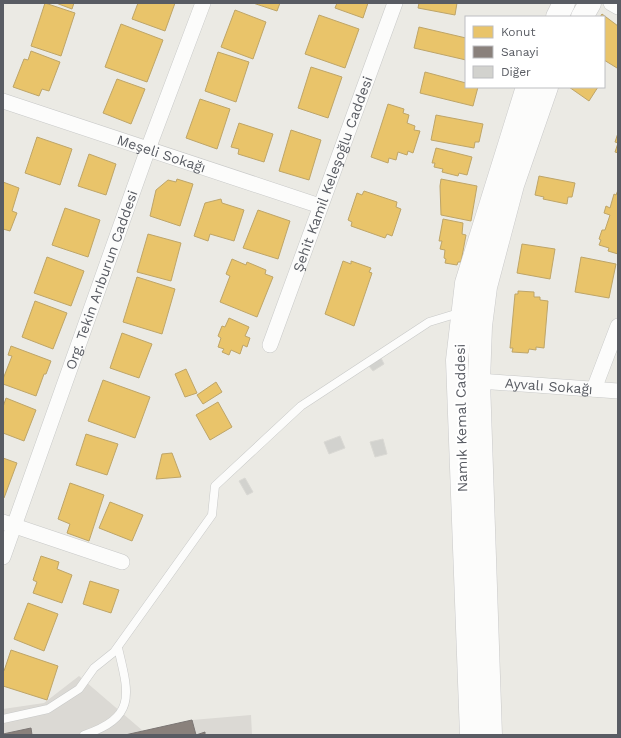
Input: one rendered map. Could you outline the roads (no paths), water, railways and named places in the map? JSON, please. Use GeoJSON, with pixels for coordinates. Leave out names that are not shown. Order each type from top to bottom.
{"type":"FeatureCollection","features":[{"type":"Feature","properties":{"kind":"street","name":"Org. Tekin Arıburun Caddesi"},"geometry":{"type":"LineString","coordinates":[[3,557],[8,524],[203,3]]}},
{"type":"Feature","properties":{"kind":"street","name":"Şehit Kamil Keleşoğlu Caddesi"},"geometry":{"type":"LineString","coordinates":[[270,345],[395,3]]}},
{"type":"Feature","properties":{"kind":"street"},"geometry":{"type":"LineString","coordinates":[[558,16],[564,3]]}},
{"type":"Feature","properties":{"kind":"street"},"geometry":{"type":"LineString","coordinates":[[583,16],[590,3]]}},
{"type":"Feature","properties":{"kind":"street"},"geometry":{"type":"LineString","coordinates":[[612,3],[618,7]]}},
{"type":"Feature","properties":{"kind":"street","name":"Namık Kemal Caddesi"},"geometry":{"type":"LineString","coordinates":[[471,735],[457,360],[466,283],[527,88]]}},
{"type":"Feature","properties":{"kind":"street","name":"Namık Kemal Caddesi"},"geometry":{"type":"LineString","coordinates":[[491,735],[479,380],[481,326],[486,288],[513,185],[547,88]]}},
{"type":"Feature","properties":{"kind":"street","name":"Meşeli Sokağı"},"geometry":{"type":"LineString","coordinates":[[3,101],[320,206]]}},
{"type":"Feature","properties":{"kind":"street"},"geometry":{"type":"LineString","coordinates":[[594,389],[618,326]]}},
{"type":"Feature","properties":{"kind":"street","name":"Ayvalı Sokağı"},"geometry":{"type":"LineString","coordinates":[[479,380],[618,391]]}},
{"type":"Feature","properties":{"kind":"street"},"geometry":{"type":"LineString","coordinates":[[8,524],[122,562]]}},
{"type":"Feature","properties":{"kind":"lane"},"geometry":{"type":"LineString","coordinates":[[3,719],[48,709],[79,689],[94,668],[106,660],[118,648],[212,515],[215,486],[301,406],[429,322],[462,311]]}},
{"type":"Feature","properties":{"kind":"lane"},"geometry":{"type":"LineString","coordinates":[[84,735],[98,729],[116,717],[125,705],[127,692],[118,648]]}}]}
